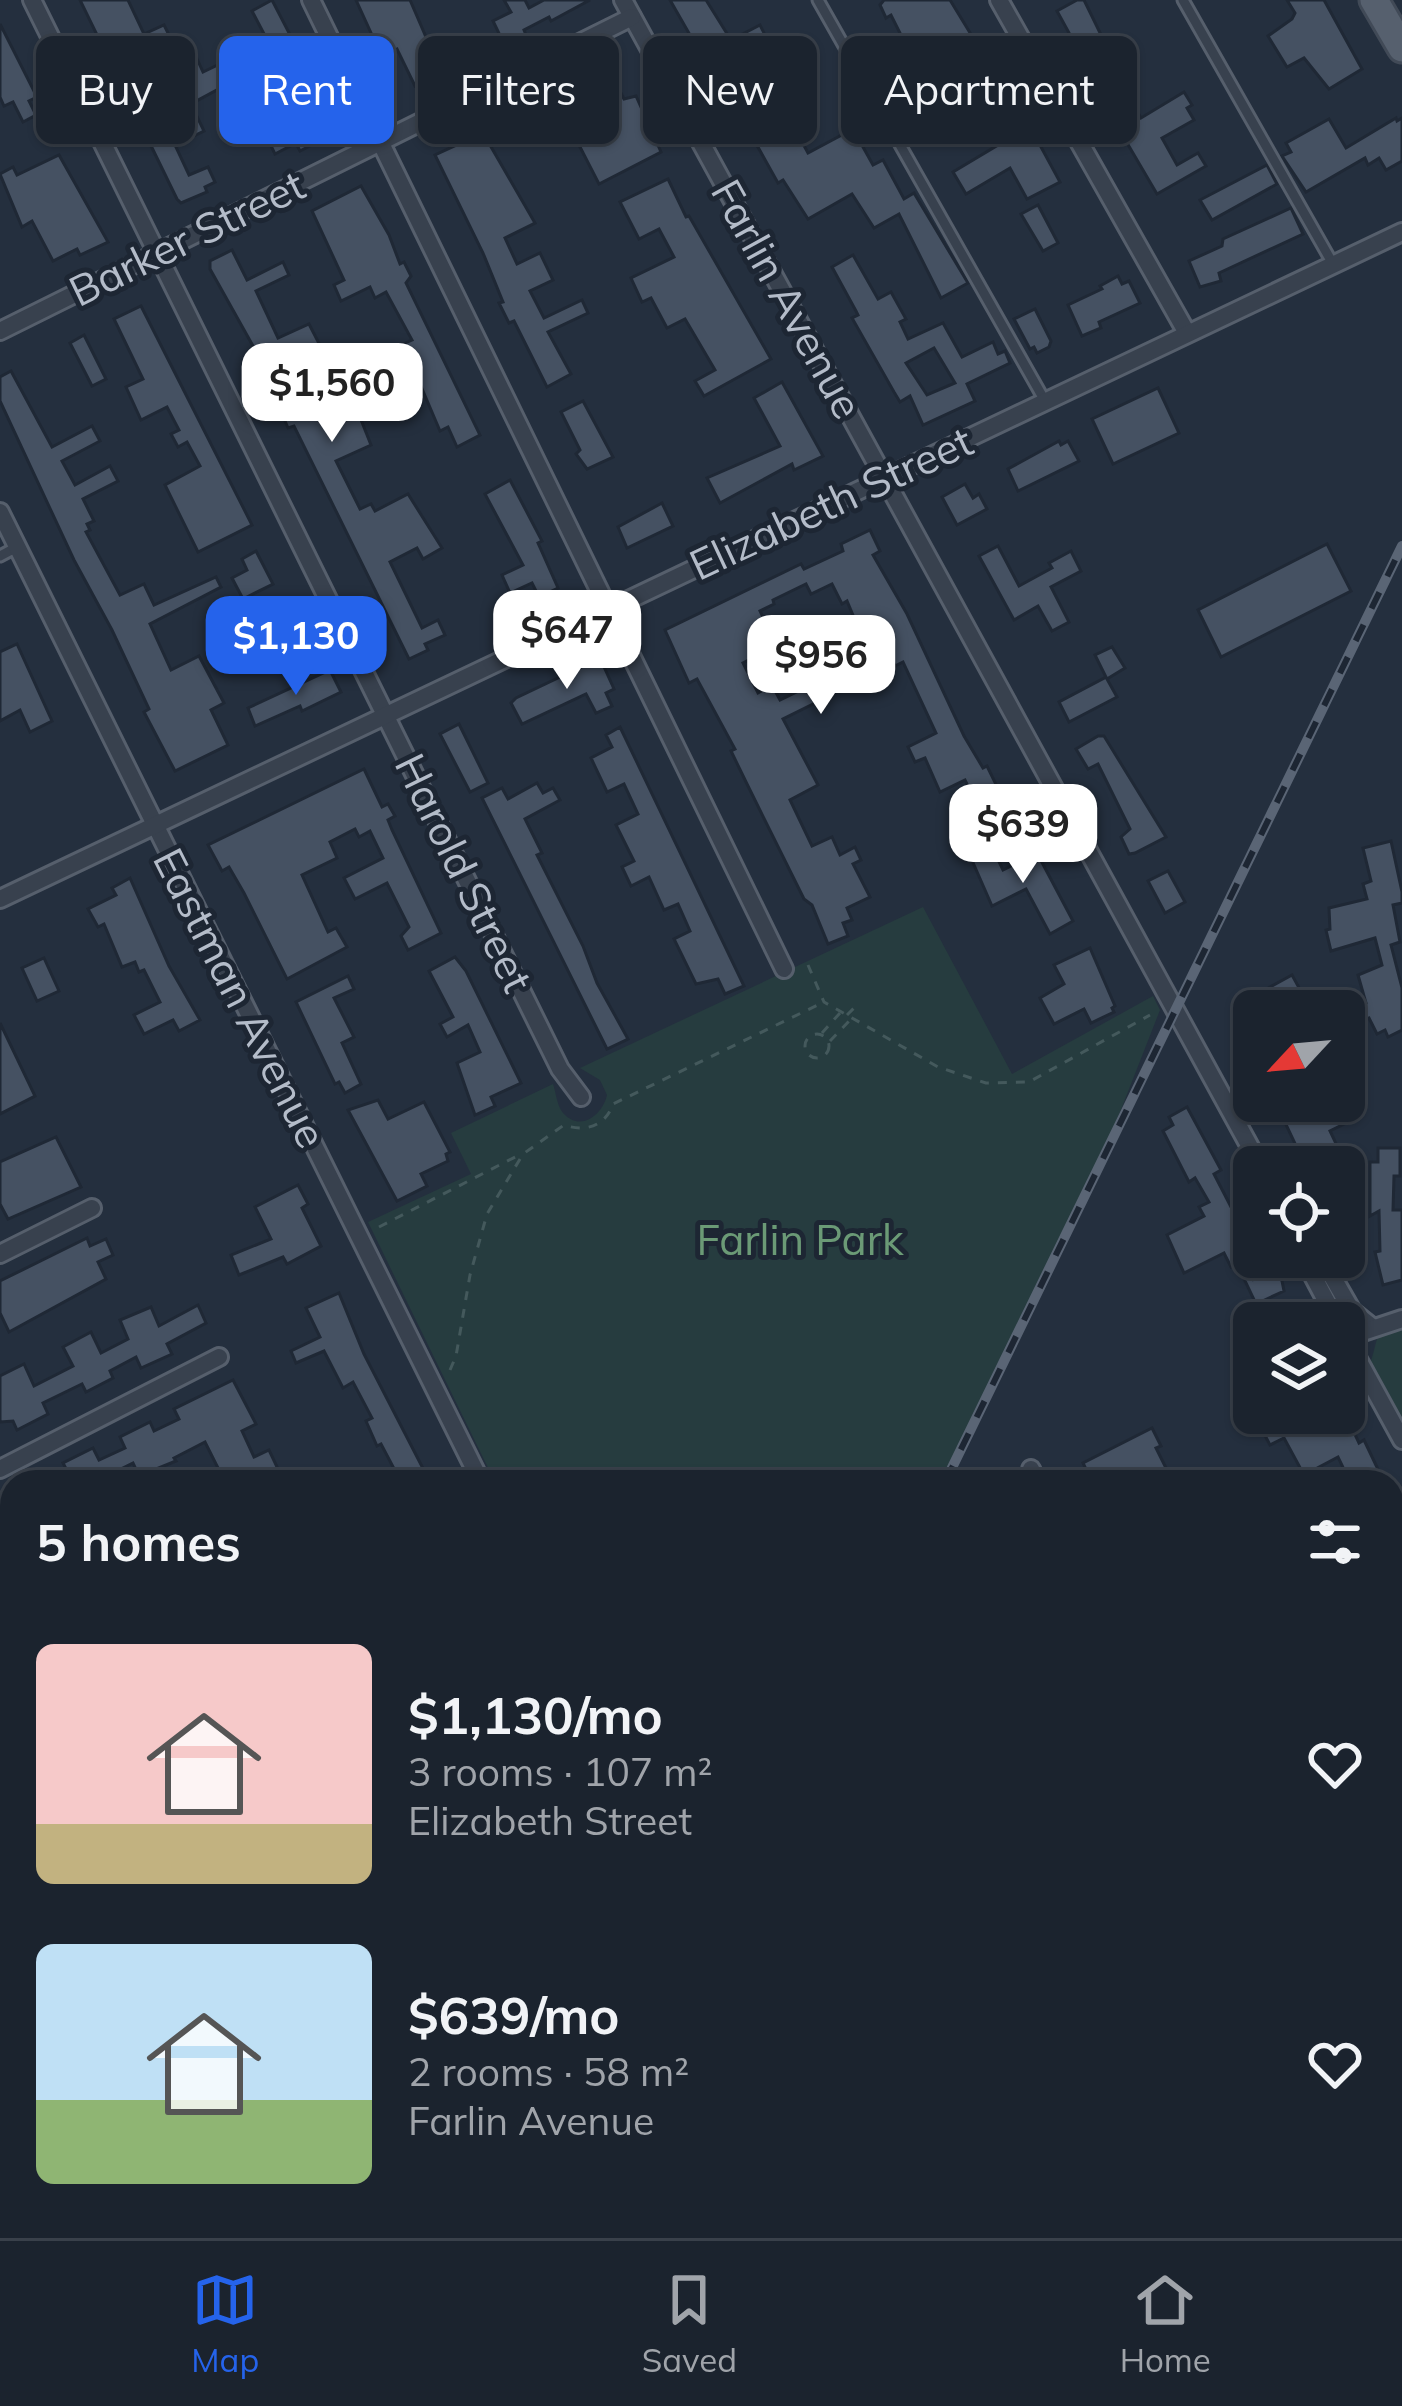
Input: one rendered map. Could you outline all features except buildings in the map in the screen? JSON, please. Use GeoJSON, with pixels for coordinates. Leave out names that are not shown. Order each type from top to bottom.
{"type":"FeatureCollection","features":[{"type":"Feature","properties":{"kind":"main road"},"geometry":{"type":"LineString","coordinates":[[1375,0],[1402,48]]}},
{"type":"Feature","properties":{"kind":"street","name":"Harold Street"},"geometry":{"type":"LineString","coordinates":[[32,0],[560,1069],[581,1097]]}},
{"type":"Feature","properties":{"kind":"street"},"geometry":{"type":"LineString","coordinates":[[310,0],[328,36]]}},
{"type":"Feature","properties":{"kind":"street"},"geometry":{"type":"LineString","coordinates":[[999,0],[1187,333]]}},
{"type":"Feature","properties":{"kind":"street","name":"Barker Street"},"geometry":{"type":"LineString","coordinates":[[394,135],[627,8]]}},
{"type":"Feature","properties":{"kind":"street","name":"Farlin Avenue"},"geometry":{"type":"LineString","coordinates":[[627,8],[1250,1146]]}},
{"type":"Feature","properties":{"kind":"street","name":"Barker Street"},"geometry":{"type":"LineString","coordinates":[[0,331],[377,144]]}},
{"type":"Feature","properties":{"kind":"street"},"geometry":{"type":"LineString","coordinates":[[382,144],[784,969]]}},
{"type":"Feature","properties":{"kind":"street","name":"Elizabeth Street"},"geometry":{"type":"LineString","coordinates":[[0,899],[1402,232]]}},
{"type":"Feature","properties":{"kind":"street","name":"Eastman Avenue"},"geometry":{"type":"LineString","coordinates":[[0,512],[475,1470]]}},
{"type":"Feature","properties":{"kind":"street"},"geometry":{"type":"LineString","coordinates":[[0,1254],[92,1208]]}},
{"type":"Feature","properties":{"kind":"street"},"geometry":{"type":"LineString","coordinates":[[1333,1278],[1352,1311],[1372,1327]]}},
{"type":"Feature","properties":{"kind":"street"},"geometry":{"type":"LineString","coordinates":[[1365,1330],[1402,1318]]}},
{"type":"Feature","properties":{"kind":"street"},"geometry":{"type":"LineString","coordinates":[[0,1469],[219,1357]]}},
{"type":"Feature","properties":{"kind":"street"},"geometry":{"type":"LineString","coordinates":[[1365,1372],[1402,1440]]}},
{"type":"Feature","properties":{"kind":"lane"},"geometry":{"type":"LineString","coordinates":[[818,0],[1045,400]]}},
{"type":"Feature","properties":{"kind":"lane"},"geometry":{"type":"LineString","coordinates":[[1183,0],[1333,264]]}},
{"type":"Feature","properties":{"kind":"lane"},"geometry":{"type":"LineString","coordinates":[[0,556],[17,547]]}},
{"type":"Feature","properties":{"kind":"path"},"geometry":{"type":"LineString","coordinates":[[808,965],[824,1002],[846,1016],[938,1067],[1000,1085],[1029,1082],[1150,1015]]}},
{"type":"Feature","properties":{"kind":"path"},"geometry":{"type":"LineString","coordinates":[[379,1227],[523,1154],[564,1125],[585,1129],[596,1125],[613,1104],[824,1002]]}},
{"type":"Feature","properties":{"kind":"path"},"geometry":{"type":"LineString","coordinates":[[846,1016],[824,1056],[808,1055],[806,1039],[820,1034],[858,1004]]}},
{"type":"Feature","properties":{"kind":"path"},"geometry":{"type":"LineString","coordinates":[[820,1034],[829,1042]]}},
{"type":"Feature","properties":{"kind":"path"},"geometry":{"type":"LineString","coordinates":[[450,1370],[488,1214],[523,1154]]}},
{"type":"Feature","properties":{"kind":"green space","name":"Farlin Park"},"geometry":{"type":"Polygon","coordinates":[[[923,907],[1012,1074],[1153,996],[1160,1010],[1104,1153],[951,1470],[489,1470],[368,1222],[471,1174],[451,1133],[553,1084],[563,1113],[577,1121],[590,1119],[607,1095],[600,1080],[580,1068],[923,907]]]}},
{"type":"Feature","properties":{"kind":"green space"},"geometry":{"type":"Polygon","coordinates":[[[1402,1325],[1402,1427],[1370,1365],[1377,1339],[1402,1325]]]}},
{"type":"Feature","properties":{"kind":"railway"},"geometry":{"type":"LineString","coordinates":[[951,1470],[1402,546]]}}]}
